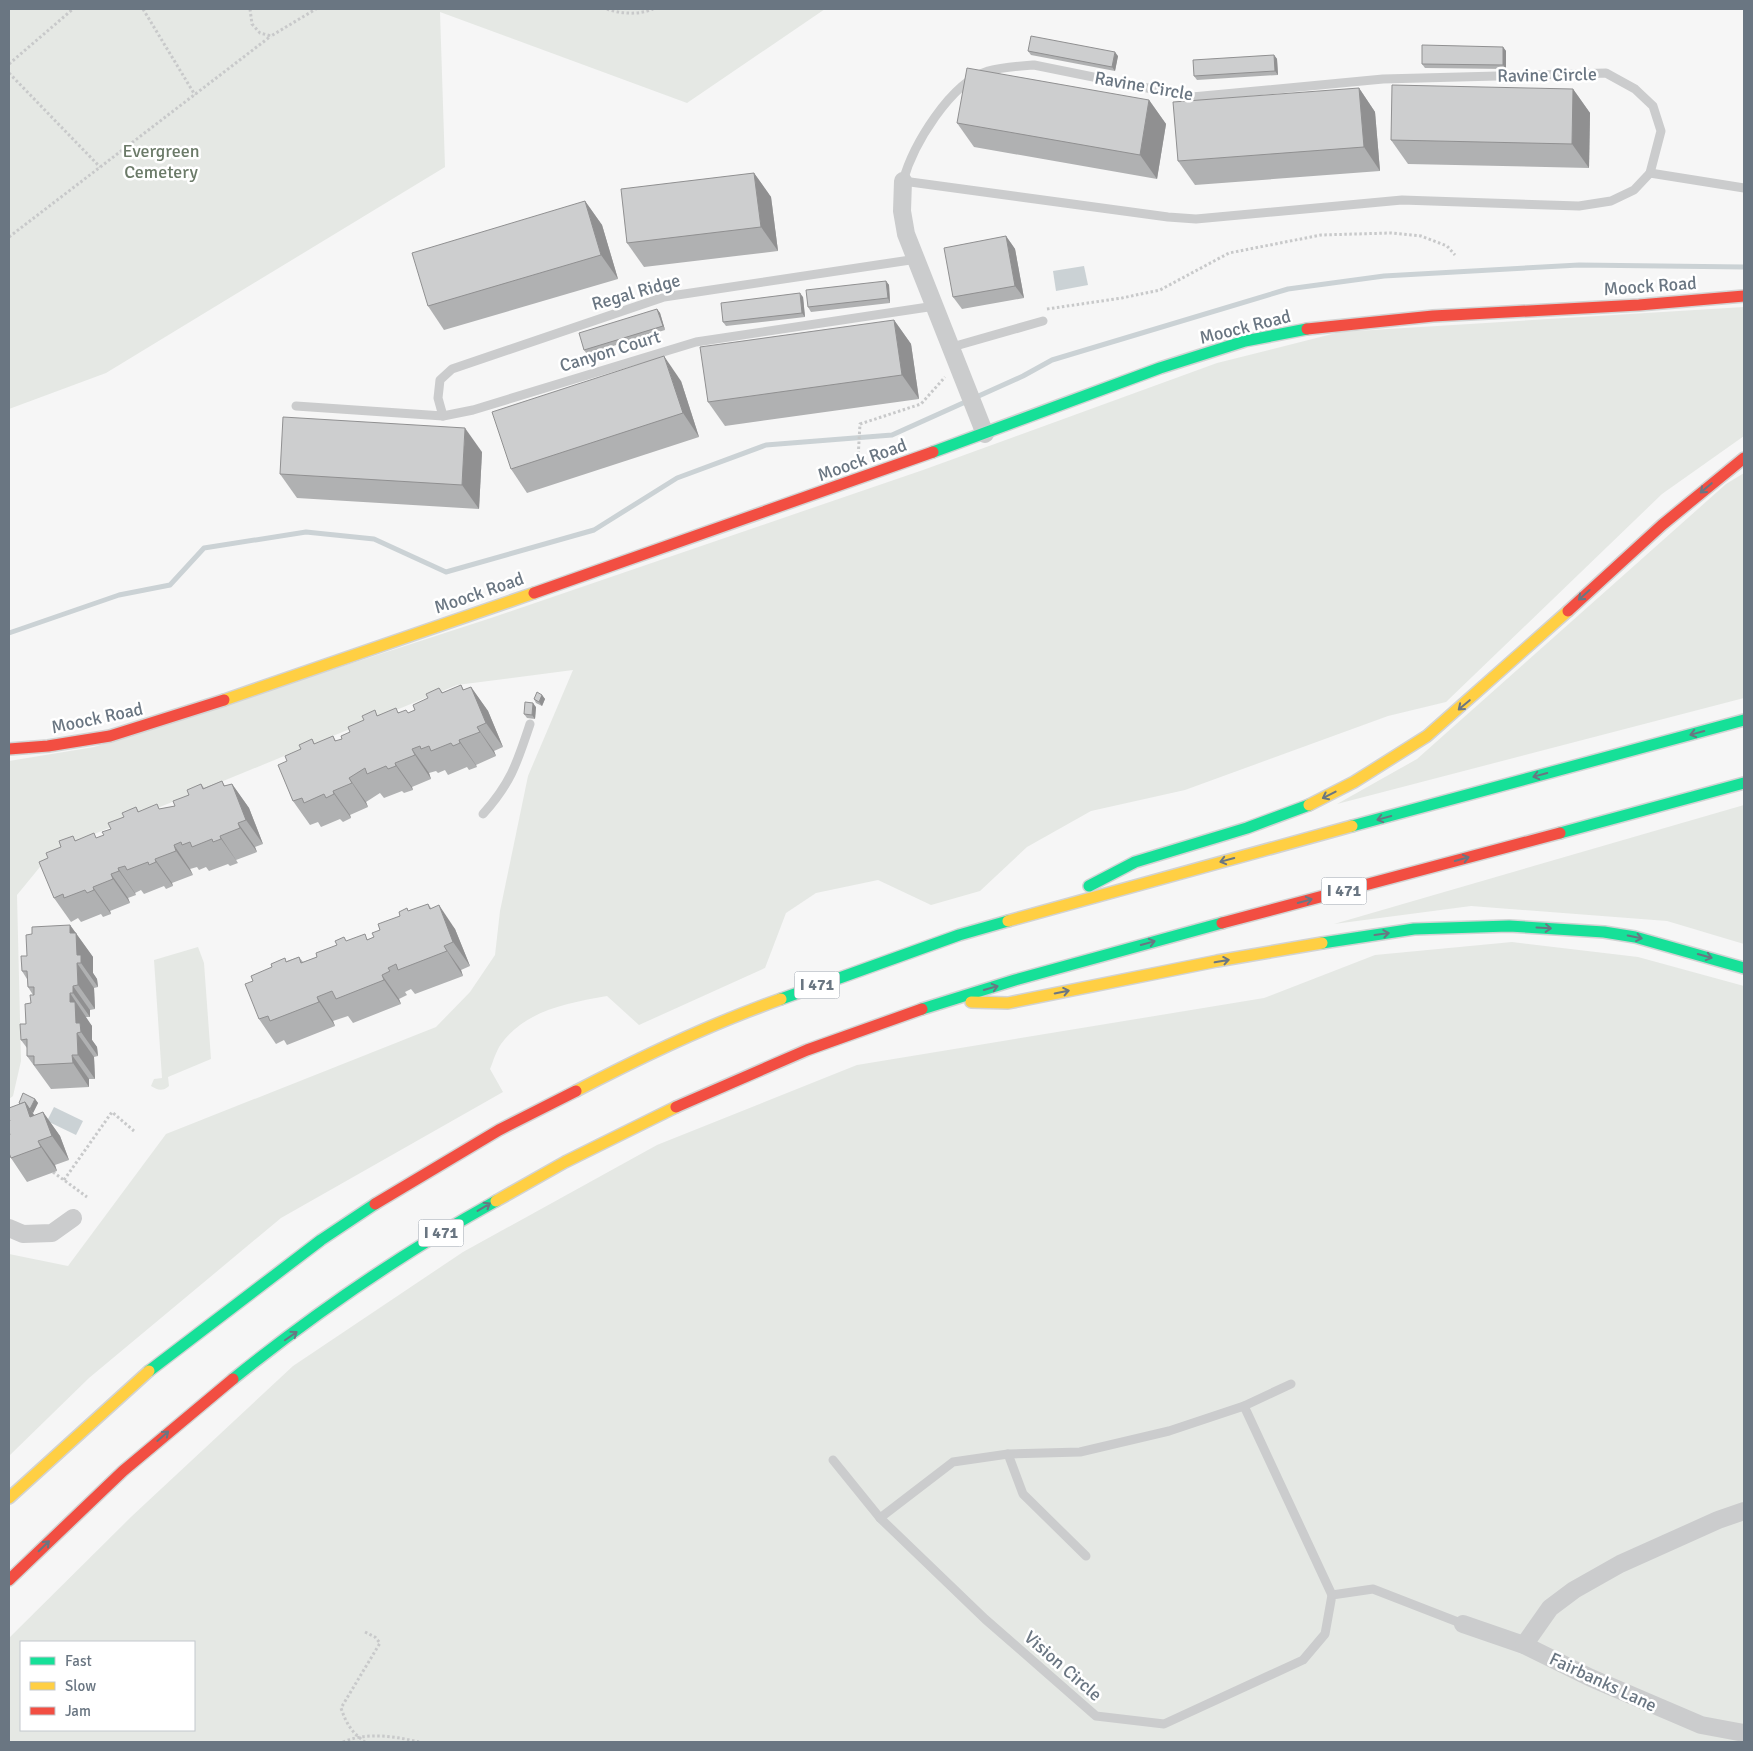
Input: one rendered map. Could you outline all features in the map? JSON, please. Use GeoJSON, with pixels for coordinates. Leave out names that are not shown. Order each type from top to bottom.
{"type":"FeatureCollection","features":[{"type":"Feature","properties":{"kind":"main road","name":"Moock Road"},"geometry":{"type":"LineString","coordinates":[[9,749],[73,743],[134,730],[168,719],[632,559],[985,434],[1160,368],[1245,341],[1306,330],[1433,316],[1638,305],[1744,296]]}},
{"type":"Feature","properties":{"kind":"main road"},"geometry":{"type":"LineString","coordinates":[[1036,913],[1135,862],[1247,828],[1305,807],[1354,782],[1427,736],[1469,701],[1662,525],[1744,458]]}},
{"type":"Feature","properties":{"kind":"main road","name":"I 471"},"geometry":{"type":"LineString","coordinates":[[9,1498],[151,1369],[262,1282],[394,1191],[499,1130],[642,1057],[734,1015],[905,953],[1036,913],[1744,720]]}},
{"type":"Feature","properties":{"kind":"main road","name":"I 471"},"geometry":{"type":"LineString","coordinates":[[9,1580],[82,1508],[199,1406],[282,1342],[365,1283],[461,1220],[555,1167],[649,1119],[808,1050],[945,1001],[1112,953],[1744,783]]}},
{"type":"Feature","properties":{"kind":"main road"},"geometry":{"type":"LineString","coordinates":[[945,1001],[1008,1003],[1217,962],[1354,938],[1414,929],[1459,926],[1509,926],[1604,932],[1642,939],[1744,968]]}},
{"type":"Feature","properties":{"kind":"street","name":"Ravine Circle"},"geometry":{"type":"LineString","coordinates":[[903,181],[902,211],[906,234],[952,347],[954,374],[978,414],[985,434]]}},
{"type":"Feature","properties":{"kind":"street"},"geometry":{"type":"LineString","coordinates":[[9,1228],[23,1234],[52,1233],[73,1218]]}},
{"type":"Feature","properties":{"kind":"street"},"geometry":{"type":"LineString","coordinates":[[1524,1645],[1550,1608],[1574,1590],[1620,1564],[1718,1520],[1744,1511]]}},
{"type":"Feature","properties":{"kind":"street","name":"Fairbanks Lane"},"geometry":{"type":"LineString","coordinates":[[1463,1624],[1524,1645],[1591,1678],[1701,1725],[1744,1733]]}},
{"type":"Feature","properties":{"kind":"lane","name":"Ravine Circle"},"geometry":{"type":"LineString","coordinates":[[1034,65],[1192,97],[1383,79],[1606,73],[1634,89],[1653,106],[1661,131],[1650,173],[1634,190],[1611,202],[1579,206],[1402,200],[1196,219],[1168,217],[903,181],[909,160],[914,152],[947,102],[965,84],[987,72],[1010,66],[1034,65]]}},
{"type":"Feature","properties":{"kind":"lane"},"geometry":{"type":"LineString","coordinates":[[1650,173],[1744,188]]}},
{"type":"Feature","properties":{"kind":"lane","name":"Regal Ridge"},"geometry":{"type":"LineString","coordinates":[[443,416],[438,398],[440,380],[452,369],[664,297],[917,259]]}},
{"type":"Feature","properties":{"kind":"lane","name":"Canyon Court"},"geometry":{"type":"LineString","coordinates":[[296,406],[443,416],[473,410],[696,342],[935,306]]}},
{"type":"Feature","properties":{"kind":"lane"},"geometry":{"type":"LineString","coordinates":[[952,347],[1043,321]]}},
{"type":"Feature","properties":{"kind":"lane"},"geometry":{"type":"LineString","coordinates":[[483,814],[502,792],[515,770],[530,724]]}},
{"type":"Feature","properties":{"kind":"lane"},"geometry":{"type":"LineString","coordinates":[[880,1518],[953,1462],[1008,1454],[1080,1452],[1169,1431],[1244,1406],[1291,1384]]}},
{"type":"Feature","properties":{"kind":"lane"},"geometry":{"type":"LineString","coordinates":[[1244,1406],[1332,1595],[1373,1589],[1463,1624]]}},
{"type":"Feature","properties":{"kind":"lane"},"geometry":{"type":"LineString","coordinates":[[1008,1454],[1023,1494],[1086,1556]]}},
{"type":"Feature","properties":{"kind":"lane","name":"Vision Circle"},"geometry":{"type":"LineString","coordinates":[[832,1460],[880,1518],[985,1619],[1096,1716],[1164,1724],[1303,1660],[1325,1634],[1332,1595]]}},
{"type":"Feature","properties":{"kind":"path"},"geometry":{"type":"LineString","coordinates":[[9,64],[73,9]]}},
{"type":"Feature","properties":{"kind":"path"},"geometry":{"type":"LineString","coordinates":[[143,9],[195,95]]}},
{"type":"Feature","properties":{"kind":"path"},"geometry":{"type":"LineString","coordinates":[[250,9],[252,24],[260,33],[271,36]]}},
{"type":"Feature","properties":{"kind":"path"},"geometry":{"type":"LineString","coordinates":[[9,237],[271,36],[316,9]]}},
{"type":"Feature","properties":{"kind":"path"},"geometry":{"type":"LineString","coordinates":[[607,9],[617,12],[636,12],[653,9]]}},
{"type":"Feature","properties":{"kind":"path"},"geometry":{"type":"LineString","coordinates":[[9,74],[100,167]]}},
{"type":"Feature","properties":{"kind":"path"},"geometry":{"type":"LineString","coordinates":[[1043,321],[1041,310],[1122,298],[1160,290],[1229,254],[1288,240],[1321,235],[1391,233],[1434,240],[1447,246],[1455,255]]}},
{"type":"Feature","properties":{"kind":"path"},"geometry":{"type":"LineString","coordinates":[[858,452],[860,424],[922,404],[954,374]]}},
{"type":"Feature","properties":{"kind":"path"},"geometry":{"type":"LineString","coordinates":[[64,1180],[112,1112],[134,1131]]}},
{"type":"Feature","properties":{"kind":"path"},"geometry":{"type":"LineString","coordinates":[[53,1172],[87,1197]]}},
{"type":"Feature","properties":{"kind":"path"},"geometry":{"type":"LineString","coordinates":[[364,1632],[375,1637],[380,1643],[341,1708],[346,1723],[356,1736],[365,1742]]}},
{"type":"Feature","properties":{"kind":"path"},"geometry":{"type":"LineString","coordinates":[[342,1742],[356,1736],[398,1737],[419,1742]]}},
{"type":"Feature","properties":{"kind":"green space","name":"Evergreen Cemetery"},"geometry":{"type":"Polygon","coordinates":[[[9,9],[825,9],[687,103],[440,12],[445,167],[106,373],[9,409],[9,9]]]}},
{"type":"Feature","properties":{"kind":"green space"},"geometry":{"type":"Polygon","coordinates":[[[1744,307],[1744,436],[1662,494],[1446,702],[1388,716],[1185,790],[1091,811],[1027,847],[980,891],[931,905],[878,880],[816,893],[786,913],[765,968],[639,1025],[607,996],[563,1005],[535,1016],[511,1032],[496,1053],[490,1069],[503,1092],[281,1218],[89,1378],[9,1456],[9,1254],[68,1266],[166,1134],[436,1027],[470,992],[495,955],[500,911],[528,776],[573,670],[457,685],[53,851],[17,895],[21,1061],[13,1096],[9,1099],[9,761],[94,747],[491,618],[923,470],[1217,363],[1340,332],[1744,307]]]}},
{"type":"Feature","properties":{"kind":"green space"},"geometry":{"type":"Polygon","coordinates":[[[1744,473],[1744,698],[1337,804],[1417,759],[1726,484],[1744,473]]]}},
{"type":"Feature","properties":{"kind":"green space"},"geometry":{"type":"Polygon","coordinates":[[[1744,805],[1744,944],[1667,921],[1471,906],[1334,924],[1744,805]]]}},
{"type":"Feature","properties":{"kind":"green space"},"geometry":{"type":"Polygon","coordinates":[[[1512,942],[1638,957],[1744,986],[1744,1742],[9,1742],[9,1638],[132,1516],[293,1366],[463,1252],[657,1145],[857,1065],[1264,998],[1375,955],[1512,942]]]}},
{"type":"Feature","properties":{"kind":"green space"},"geometry":{"type":"Polygon","coordinates":[[[198,947],[204,963],[211,1059],[168,1077],[169,1086],[162,1090],[158,1089],[151,1086],[154,1079],[162,1078],[154,960],[198,947]]]}},
{"type":"Feature","properties":{"kind":"shaded area"},"geometry":{"type":"Polygon","coordinates":[[[1084,266],[1088,285],[1056,291],[1053,271],[1084,266]]]}},
{"type":"Feature","properties":{"kind":"shaded area"},"geometry":{"type":"Polygon","coordinates":[[[54,1107],[83,1121],[76,1135],[47,1121],[54,1107]]]}},
{"type":"Feature","properties":{"kind":"building"},"geometry":{"type":"Polygon","coordinates":[[[1031,36],[1115,52],[1112,67],[1028,51],[1031,36]]]}},
{"type":"Feature","properties":{"kind":"building"},"geometry":{"type":"Polygon","coordinates":[[[1422,45],[1503,47],[1503,65],[1422,64],[1422,45]]]}},
{"type":"Feature","properties":{"kind":"building"},"geometry":{"type":"Polygon","coordinates":[[[1274,55],[1275,71],[1194,76],[1193,60],[1274,55]]]}},
{"type":"Feature","properties":{"kind":"building"},"geometry":{"type":"Polygon","coordinates":[[[967,68],[1149,100],[1140,155],[957,123],[967,68]]]}},
{"type":"Feature","properties":{"kind":"building"},"geometry":{"type":"Polygon","coordinates":[[[1392,85],[1573,89],[1572,144],[1391,140],[1392,85]]]}},
{"type":"Feature","properties":{"kind":"building"},"geometry":{"type":"Polygon","coordinates":[[[1359,88],[1364,147],[1178,161],[1173,102],[1359,88]]]}},
{"type":"Feature","properties":{"kind":"building"},"geometry":{"type":"Polygon","coordinates":[[[754,173],[761,227],[627,243],[621,189],[754,173]]]}},
{"type":"Feature","properties":{"kind":"building"},"geometry":{"type":"Polygon","coordinates":[[[585,201],[601,255],[428,306],[412,253],[585,201]]]}},
{"type":"Feature","properties":{"kind":"building"},"geometry":{"type":"Polygon","coordinates":[[[1006,236],[1015,286],[953,297],[944,248],[1006,236]]]}},
{"type":"Feature","properties":{"kind":"building"},"geometry":{"type":"Polygon","coordinates":[[[886,281],[888,298],[808,307],[806,290],[886,281]]]}},
{"type":"Feature","properties":{"kind":"building"},"geometry":{"type":"Polygon","coordinates":[[[800,293],[802,313],[723,322],[721,303],[800,293]]]}},
{"type":"Feature","properties":{"kind":"building"},"geometry":{"type":"Polygon","coordinates":[[[657,309],[663,326],[584,350],[579,333],[657,309]]]}},
{"type":"Feature","properties":{"kind":"building"},"geometry":{"type":"Polygon","coordinates":[[[894,320],[902,375],[708,402],[700,347],[894,320]]]}},
{"type":"Feature","properties":{"kind":"building"},"geometry":{"type":"Polygon","coordinates":[[[664,356],[683,413],[511,469],[492,412],[664,356]]]}},
{"type":"Feature","properties":{"kind":"building"},"geometry":{"type":"Polygon","coordinates":[[[283,417],[465,428],[462,485],[280,474],[283,417]]]}},
{"type":"Feature","properties":{"kind":"building"},"geometry":{"type":"Polygon","coordinates":[[[461,685],[463,690],[471,687],[486,723],[477,727],[480,732],[459,740],[460,743],[453,746],[451,743],[431,751],[429,746],[421,749],[420,746],[412,749],[415,755],[395,763],[396,766],[388,769],[386,766],[367,774],[365,768],[349,778],[352,783],[333,791],[334,794],[326,798],[324,794],[304,803],[302,798],[293,801],[278,765],[287,761],[285,756],[301,749],[299,745],[312,739],[314,744],[333,736],[335,741],[342,739],[341,736],[350,732],[348,727],[364,720],[362,716],[375,710],[377,716],[396,708],[398,713],[406,710],[408,713],[415,710],[413,705],[428,698],[426,694],[439,688],[442,693],[461,685]]]}},
{"type":"Feature","properties":{"kind":"building"},"geometry":{"type":"Polygon","coordinates":[[[537,692],[542,695],[539,702],[534,699],[537,692]]]}},
{"type":"Feature","properties":{"kind":"building"},"geometry":{"type":"Polygon","coordinates":[[[525,702],[533,703],[532,715],[524,714],[525,702]]]}},
{"type":"Feature","properties":{"kind":"building"},"geometry":{"type":"Polygon","coordinates":[[[222,781],[224,786],[232,784],[246,820],[238,823],[240,828],[220,836],[221,839],[213,842],[212,839],[192,847],[190,842],[182,845],[181,842],[174,845],[176,851],[155,859],[156,862],[149,865],[148,862],[127,870],[125,866],[118,868],[119,871],[111,874],[113,879],[93,887],[94,890],[87,893],[85,890],[64,898],[63,894],[54,898],[39,862],[48,858],[46,853],[61,847],[59,841],[73,836],[75,841],[94,833],[96,838],[104,835],[102,832],[111,829],[108,823],[124,817],[122,813],[136,807],[138,812],[157,804],[159,809],[175,806],[173,801],[189,795],[187,790],[201,784],[203,789],[222,781]]]}},
{"type":"Feature","properties":{"kind":"building"},"geometry":{"type":"Polygon","coordinates":[[[428,904],[430,909],[439,905],[453,942],[444,946],[447,951],[398,970],[396,964],[388,968],[390,971],[382,975],[384,980],[336,999],[332,991],[317,997],[319,1002],[270,1021],[268,1016],[259,1019],[245,984],[253,981],[251,976],[272,967],[271,964],[285,958],[286,962],[299,957],[301,963],[317,957],[316,953],[337,945],[335,941],[344,937],[346,941],[365,934],[367,940],[374,937],[372,933],[380,930],[378,924],[400,916],[399,912],[407,908],[408,911],[428,904]]]}},
{"type":"Feature","properties":{"kind":"building"},"geometry":{"type":"Polygon","coordinates":[[[70,925],[70,933],[76,933],[77,955],[81,955],[81,963],[77,963],[78,985],[73,986],[73,993],[70,993],[70,1002],[75,1002],[76,1023],[80,1023],[81,1032],[77,1033],[78,1055],[72,1055],[73,1063],[34,1065],[34,1056],[27,1056],[27,1039],[21,1040],[20,1024],[26,1024],[25,1004],[31,1003],[30,995],[34,995],[34,987],[28,987],[27,971],[22,971],[21,956],[27,956],[26,935],[32,934],[32,927],[70,925]]]}},
{"type":"Feature","properties":{"kind":"building"},"geometry":{"type":"Polygon","coordinates":[[[23,1093],[35,1099],[30,1109],[25,1102],[19,1103],[23,1093]]]}},
{"type":"Feature","properties":{"kind":"building"},"geometry":{"type":"Polygon","coordinates":[[[25,1102],[30,1117],[43,1112],[52,1136],[38,1141],[41,1147],[11,1158],[9,1153],[9,1108],[25,1102]]]}},
{"type":"Feature","properties":{"kind":"waterway"},"geometry":{"type":"LineString","coordinates":[[9,633],[119,595],[170,585],[204,548],[306,532],[374,539],[446,572],[594,530],[677,478],[766,445],[892,435],[1023,376],[1052,360],[1288,289],[1384,276],[1579,265],[1744,267]]}},
{"type":"Feature","properties":{"kind":"traffic: fast"},"geometry":{"type":"LineString","coordinates":[[933,452],[1160,368],[1245,341],[1307,329]]}},
{"type":"Feature","properties":{"kind":"traffic: fast"},"geometry":{"type":"LineString","coordinates":[[1352,826],[1744,720]]}},
{"type":"Feature","properties":{"kind":"traffic: fast"},"geometry":{"type":"LineString","coordinates":[[1560,833],[1744,783]]}},
{"type":"Feature","properties":{"kind":"traffic: fast"},"geometry":{"type":"LineString","coordinates":[[1089,886],[1135,862],[1247,828],[1309,805]]}},
{"type":"Feature","properties":{"kind":"traffic: fast"},"geometry":{"type":"LineString","coordinates":[[781,999],[959,935],[1008,921]]}},
{"type":"Feature","properties":{"kind":"traffic: fast"},"geometry":{"type":"LineString","coordinates":[[922,1009],[1015,980],[1222,923]]}},
{"type":"Feature","properties":{"kind":"traffic: fast"},"geometry":{"type":"LineString","coordinates":[[1322,943],[1414,929],[1509,926],[1604,932],[1635,937],[1744,968]]}},
{"type":"Feature","properties":{"kind":"traffic: fast"},"geometry":{"type":"LineString","coordinates":[[233,1379],[264,1354],[361,1284],[428,1241],[496,1201]]}},
{"type":"Feature","properties":{"kind":"traffic: fast"},"geometry":{"type":"LineString","coordinates":[[149,1371],[321,1240],[375,1204]]}},
{"type":"Feature","properties":{"kind":"traffic: slow"},"geometry":{"type":"LineString","coordinates":[[224,700],[534,593]]}},
{"type":"Feature","properties":{"kind":"traffic: slow"},"geometry":{"type":"LineString","coordinates":[[1309,805],[1354,782],[1427,736],[1568,611]]}},
{"type":"Feature","properties":{"kind":"traffic: slow"},"geometry":{"type":"LineString","coordinates":[[1008,921],[1352,826]]}},
{"type":"Feature","properties":{"kind":"traffic: slow"},"geometry":{"type":"LineString","coordinates":[[971,1002],[1008,1003],[1217,961],[1322,943]]}},
{"type":"Feature","properties":{"kind":"traffic: slow"},"geometry":{"type":"LineString","coordinates":[[576,1091],[677,1041],[781,999]]}},
{"type":"Feature","properties":{"kind":"traffic: slow"},"geometry":{"type":"LineString","coordinates":[[496,1201],[565,1162],[676,1107]]}},
{"type":"Feature","properties":{"kind":"traffic: slow"},"geometry":{"type":"LineString","coordinates":[[9,1498],[149,1371]]}},
{"type":"Feature","properties":{"kind":"traffic: jam"},"geometry":{"type":"LineString","coordinates":[[1307,329],[1433,316],[1639,305],[1744,296]]}},
{"type":"Feature","properties":{"kind":"traffic: jam"},"geometry":{"type":"LineString","coordinates":[[534,593],[933,452]]}},
{"type":"Feature","properties":{"kind":"traffic: jam"},"geometry":{"type":"LineString","coordinates":[[1568,611],[1662,525],[1744,458]]}},
{"type":"Feature","properties":{"kind":"traffic: jam"},"geometry":{"type":"LineString","coordinates":[[9,749],[48,746],[110,736],[224,700]]}},
{"type":"Feature","properties":{"kind":"traffic: jam"},"geometry":{"type":"LineString","coordinates":[[1222,923],[1560,833]]}},
{"type":"Feature","properties":{"kind":"traffic: jam"},"geometry":{"type":"LineString","coordinates":[[676,1107],[807,1050],[922,1009]]}},
{"type":"Feature","properties":{"kind":"traffic: jam"},"geometry":{"type":"LineString","coordinates":[[375,1204],[499,1130],[576,1091]]}},
{"type":"Feature","properties":{"kind":"traffic: jam"},"geometry":{"type":"LineString","coordinates":[[9,1580],[123,1471],[233,1379]]}}]}
